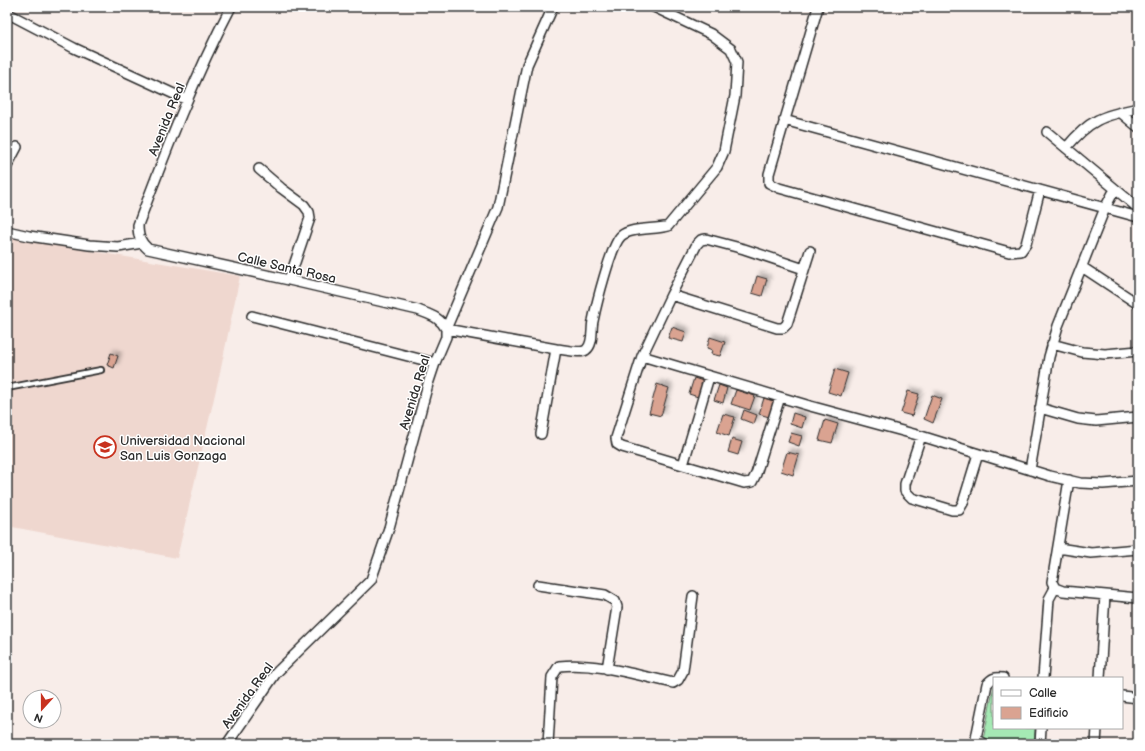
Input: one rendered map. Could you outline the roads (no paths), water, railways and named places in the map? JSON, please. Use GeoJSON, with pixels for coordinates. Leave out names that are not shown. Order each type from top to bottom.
{"type":"FeatureCollection","features":[{"type":"Feature","properties":{"kind":"street","name":"Avenida Real"},"geometry":{"type":"LineString","coordinates":[[142,243],[138,235],[138,225],[187,100],[231,7]]}},
{"type":"Feature","properties":{"kind":"street","name":"Avenida Real"},"geometry":{"type":"LineString","coordinates":[[227,744],[276,673],[371,580],[389,528],[428,384],[446,337],[446,329],[498,208],[527,65],[553,7]]}},
{"type":"Feature","properties":{"kind":"street"},"geometry":{"type":"LineString","coordinates":[[446,329],[556,349],[581,352],[587,350],[591,344],[592,322],[602,285],[614,248],[620,237],[630,231],[659,229],[668,226],[717,167],[724,151],[735,96],[737,62],[731,49],[711,34],[654,7]]}},
{"type":"Feature","properties":{"kind":"street"},"geometry":{"type":"LineString","coordinates":[[818,7],[784,120],[769,174],[769,183],[779,188],[1009,252],[1020,251],[1026,244],[1040,190]]}},
{"type":"Feature","properties":{"kind":"street"},"geometry":{"type":"LineString","coordinates":[[7,13],[74,48],[187,100]]}},
{"type":"Feature","properties":{"kind":"street"},"geometry":{"type":"LineString","coordinates":[[1066,148],[1084,127],[1098,119],[1138,108]]}},
{"type":"Feature","properties":{"kind":"street"},"geometry":{"type":"LineString","coordinates":[[1120,112],[1138,127]]}},
{"type":"Feature","properties":{"kind":"street"},"geometry":{"type":"LineString","coordinates":[[784,120],[1138,218]]}},
{"type":"Feature","properties":{"kind":"street"},"geometry":{"type":"LineString","coordinates":[[1047,132],[1138,208]]}},
{"type":"Feature","properties":{"kind":"street"},"geometry":{"type":"LineString","coordinates":[[7,166],[17,147]]}},
{"type":"Feature","properties":{"kind":"street"},"geometry":{"type":"LineString","coordinates":[[259,169],[304,205],[310,212],[310,218],[289,280]]}},
{"type":"Feature","properties":{"kind":"street"},"geometry":{"type":"LineString","coordinates":[[1030,470],[1052,344],[1105,208],[1115,189]]}},
{"type":"Feature","properties":{"kind":"street"},"geometry":{"type":"LineString","coordinates":[[7,231],[29,236],[89,245],[118,247],[142,243]]}},
{"type":"Feature","properties":{"kind":"street"},"geometry":{"type":"LineString","coordinates":[[780,397],[756,474],[752,482],[744,483],[616,444],[616,438],[642,356],[671,294],[697,244],[701,240],[706,239],[804,269]]}},
{"type":"Feature","properties":{"kind":"street","name":"Calle Santa Rosa"},"geometry":{"type":"LineString","coordinates":[[142,243],[148,249],[418,310],[437,317],[446,329]]}},
{"type":"Feature","properties":{"kind":"street"},"geometry":{"type":"LineString","coordinates":[[671,294],[777,328],[783,328],[787,324],[810,251]]}},
{"type":"Feature","properties":{"kind":"street"},"geometry":{"type":"LineString","coordinates":[[1082,267],[1138,304]]}},
{"type":"Feature","properties":{"kind":"street"},"geometry":{"type":"LineString","coordinates":[[252,316],[435,363]]}},
{"type":"Feature","properties":{"kind":"street"},"geometry":{"type":"LineString","coordinates":[[1052,344],[1082,352],[1105,354],[1138,351]]}},
{"type":"Feature","properties":{"kind":"street"},"geometry":{"type":"LineString","coordinates":[[541,434],[556,349]]}},
{"type":"Feature","properties":{"kind":"street"},"geometry":{"type":"LineString","coordinates":[[642,356],[709,377],[921,436],[1030,470],[1069,480],[1103,484],[1138,481]]}},
{"type":"Feature","properties":{"kind":"street"},"geometry":{"type":"LineString","coordinates":[[684,465],[709,377]]}},
{"type":"Feature","properties":{"kind":"street"},"geometry":{"type":"LineString","coordinates":[[1040,408],[1078,419],[1096,421],[1138,417]]}},
{"type":"Feature","properties":{"kind":"street"},"geometry":{"type":"LineString","coordinates":[[921,436],[904,484],[905,491],[912,498],[952,510],[959,510],[963,504],[978,454]]}},
{"type":"Feature","properties":{"kind":"street"},"geometry":{"type":"LineString","coordinates":[[1069,480],[1052,582],[1055,588],[1063,591],[1138,598]]}},
{"type":"Feature","properties":{"kind":"street"},"geometry":{"type":"LineString","coordinates":[[1058,548],[1091,553],[1138,549]]}},
{"type":"Feature","properties":{"kind":"street"},"geometry":{"type":"LineString","coordinates":[[538,585],[605,595],[615,601],[617,607],[608,668]]}},
{"type":"Feature","properties":{"kind":"street"},"geometry":{"type":"LineString","coordinates":[[1043,677],[1049,599],[1055,588]]}},
{"type":"Feature","properties":{"kind":"street"},"geometry":{"type":"LineString","coordinates":[[1100,677],[1104,595]]}},
{"type":"Feature","properties":{"kind":"street"},"geometry":{"type":"LineString","coordinates":[[548,744],[552,677],[559,666],[571,665],[608,668],[673,683],[678,680],[683,671],[693,596]]}},
{"type":"Feature","properties":{"kind":"street"},"geometry":{"type":"LineString","coordinates":[[985,744],[976,739],[987,684],[993,679]]}},
{"type":"Feature","properties":{"kind":"street"},"geometry":{"type":"LineString","coordinates":[[1123,696],[1138,698]]}},
{"type":"Feature","properties":{"kind":"street"},"geometry":{"type":"LineString","coordinates":[[1040,744],[1041,729]]}},
{"type":"Feature","properties":{"kind":"street"},"geometry":{"type":"LineString","coordinates":[[1096,744],[1097,729]]}},
{"type":"Feature","properties":{"kind":"lane"},"geometry":{"type":"LineString","coordinates":[[7,388],[101,370]]}},
{"type":"Feature","properties":{"kind":"place","name":"Universidad Nacional San Luis Gonzaga"},"geometry":{"type":"Point","coordinates":[105,447]}}]}
